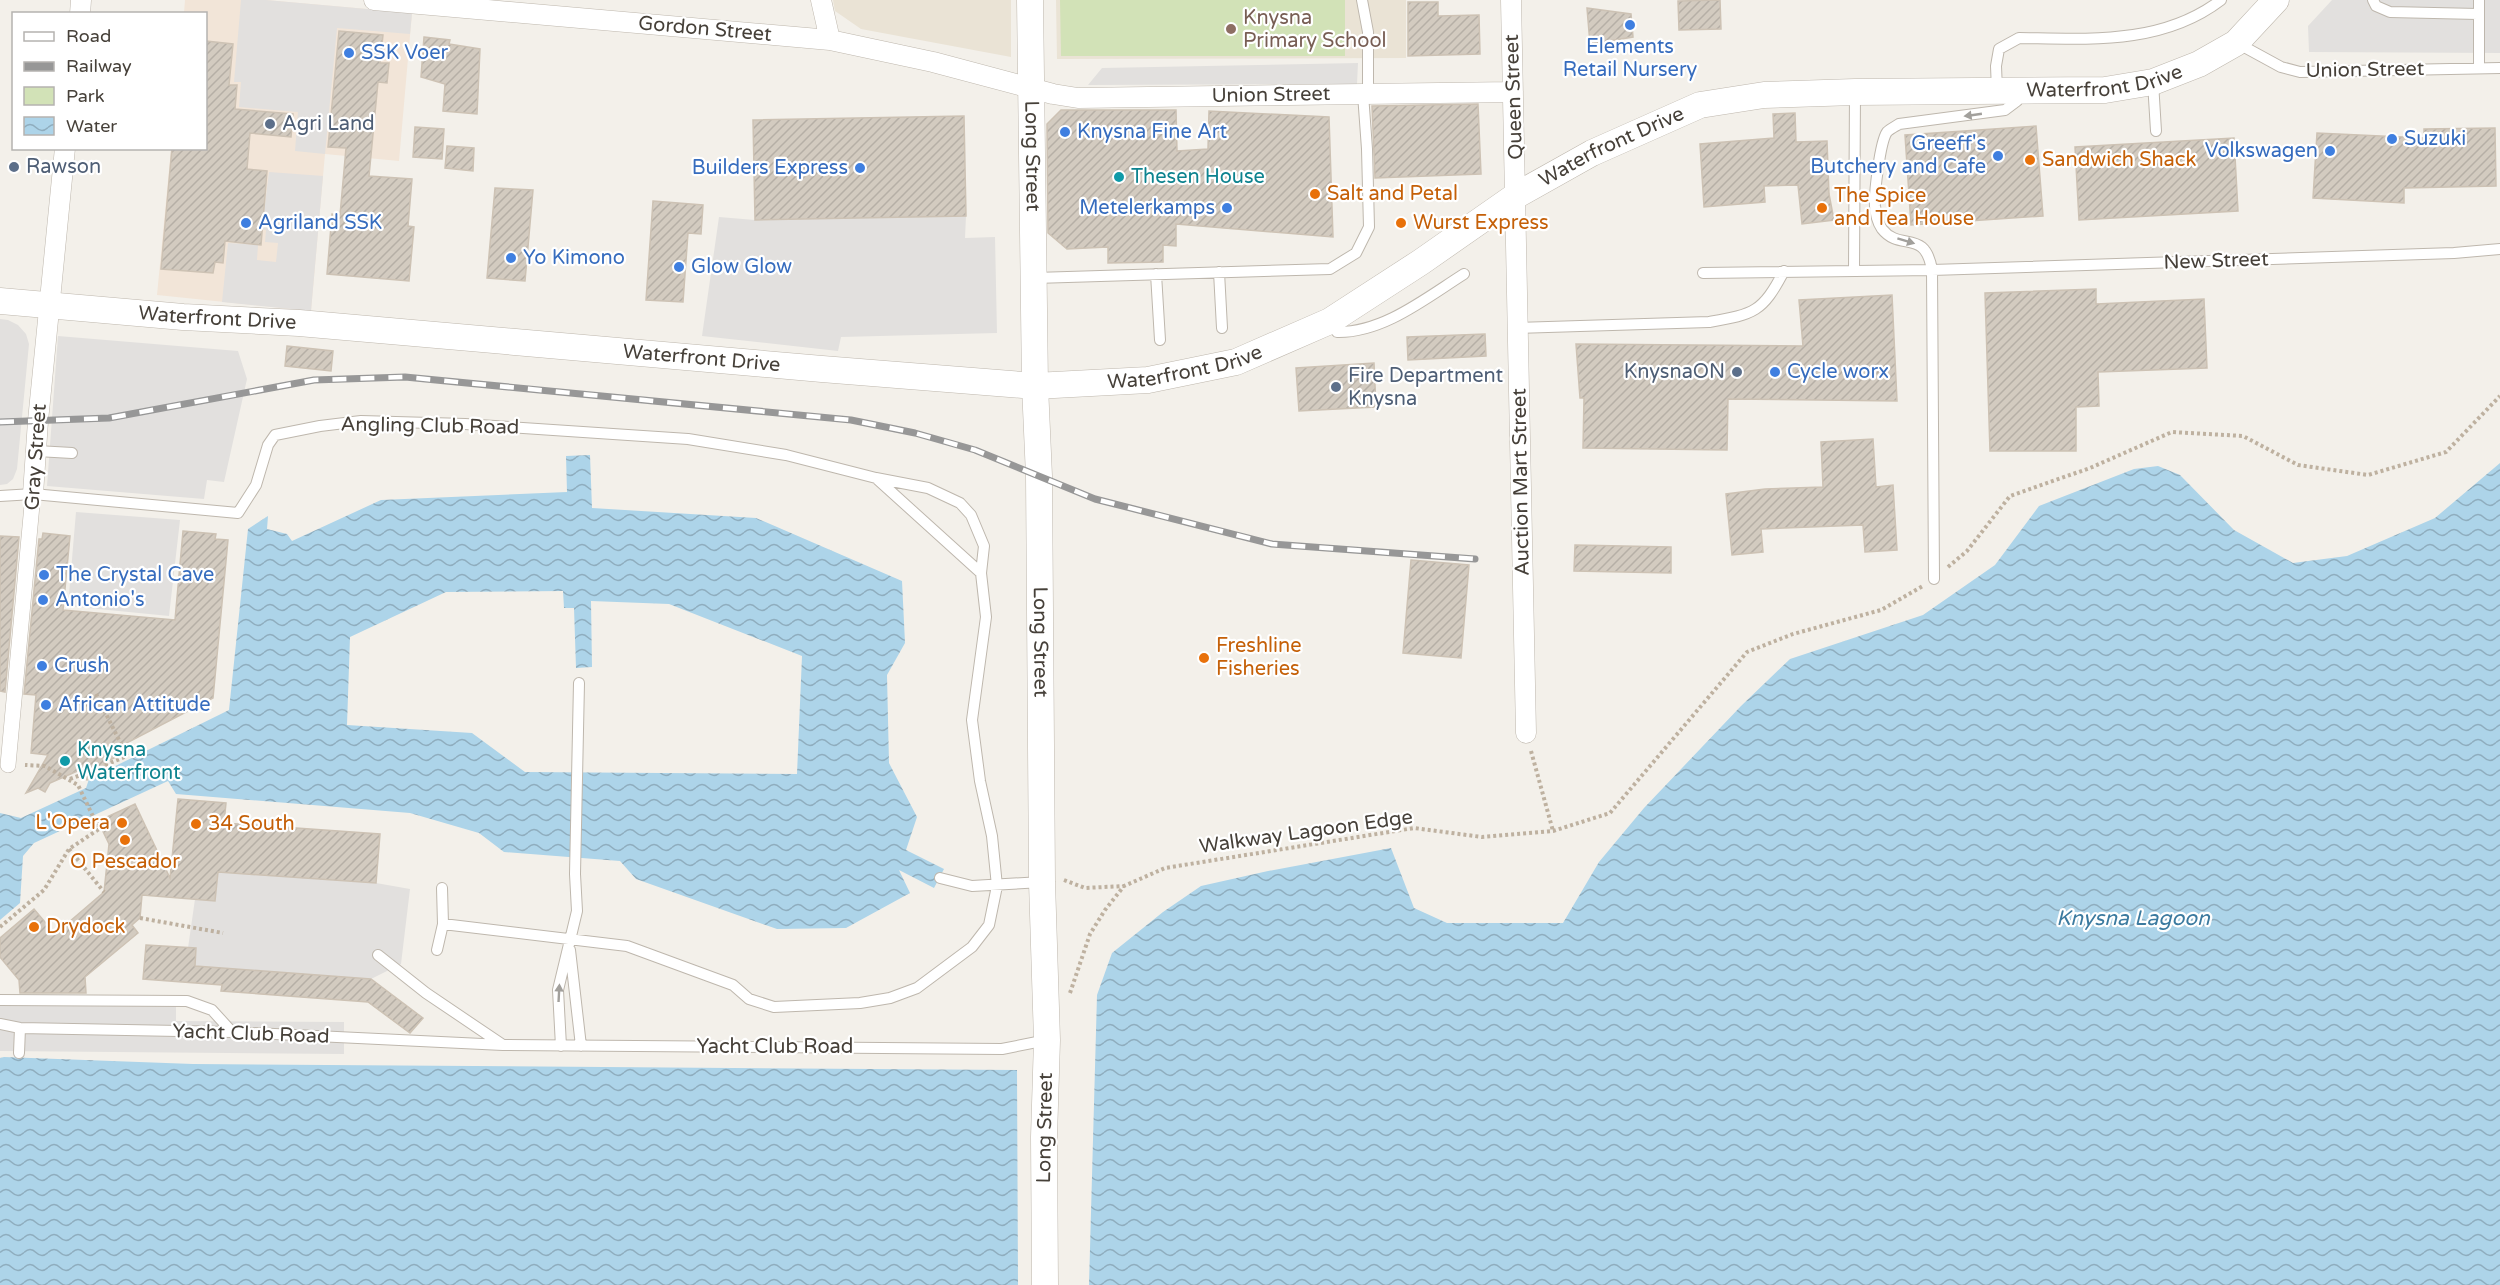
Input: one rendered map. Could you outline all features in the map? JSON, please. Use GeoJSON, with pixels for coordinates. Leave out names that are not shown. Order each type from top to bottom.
{"type":"FeatureCollection","features":[{"type":"Feature","properties":{"kind":"street","name":"Gordon Street"},"geometry":{"type":"LineString","coordinates":[[374,0],[830,40],[933,62],[1031,87]]}},
{"type":"Feature","properties":{"kind":"street"},"geometry":{"type":"LineString","coordinates":[[821,0],[830,40]]}},
{"type":"Feature","properties":{"kind":"street","name":"Long Street"},"geometry":{"type":"LineString","coordinates":[[1030,0],[1035,386],[1049,879],[1044,1137],[1045,1285]]}},
{"type":"Feature","properties":{"kind":"street","name":"Queen Street"},"geometry":{"type":"LineString","coordinates":[[1511,0],[1516,195]]}},
{"type":"Feature","properties":{"kind":"street","name":"Waterfront Drive"},"geometry":{"type":"LineString","coordinates":[[0,301],[183,317],[299,323],[1035,386],[1148,380],[1236,362],[1330,321],[1421,262],[1516,195],[1592,153],[1700,105],[1764,95],[2105,90],[2153,82],[2199,64],[2236,43],[2276,0]]}},
{"type":"Feature","properties":{"kind":"street","name":"Union Street"},"geometry":{"type":"LineString","coordinates":[[1031,87],[1053,94],[1078,98],[1513,92]]}},
{"type":"Feature","properties":{"kind":"street","name":"Gray Street"},"geometry":{"type":"LineString","coordinates":[[8,765],[65,150]]}},
{"type":"Feature","properties":{"kind":"street","name":"Auction Mart Street"},"geometry":{"type":"LineString","coordinates":[[1516,195],[1526,734]]}},
{"type":"Feature","properties":{"kind":"lane"},"geometry":{"type":"LineString","coordinates":[[1362,0],[1368,32]]}},
{"type":"Feature","properties":{"kind":"lane"},"geometry":{"type":"LineString","coordinates":[[1035,278],[1330,269],[1356,253],[1369,227],[1365,94],[1369,0]]}},
{"type":"Feature","properties":{"kind":"lane"},"geometry":{"type":"LineString","coordinates":[[1934,579],[1932,270],[1926,250],[1920,245],[1886,233],[1877,218],[1875,203],[1887,132],[1904,123],[2005,110],[2017,102],[1996,66],[1999,49],[2019,38],[2109,39],[2152,32],[2195,17],[2221,0]]}},
{"type":"Feature","properties":{"kind":"lane"},"geometry":{"type":"LineString","coordinates":[[2373,0],[2376,6],[2390,12],[2478,14]]}},
{"type":"Feature","properties":{"kind":"lane"},"geometry":{"type":"LineString","coordinates":[[2479,0],[2479,68]]}},
{"type":"Feature","properties":{"kind":"lane","name":"Union Street"},"geometry":{"type":"LineString","coordinates":[[2236,43],[2281,67],[2300,72],[2500,68]]}},
{"type":"Feature","properties":{"kind":"lane"},"geometry":{"type":"LineString","coordinates":[[2153,82],[2156,132]]}},
{"type":"Feature","properties":{"kind":"lane"},"geometry":{"type":"LineString","coordinates":[[1854,271],[1855,92]]}},
{"type":"Feature","properties":{"kind":"lane","name":"New Street"},"geometry":{"type":"LineString","coordinates":[[1703,273],[1932,270],[2442,253],[2500,249]]}},
{"type":"Feature","properties":{"kind":"lane"},"geometry":{"type":"LineString","coordinates":[[1219,272],[1222,328]]}},
{"type":"Feature","properties":{"kind":"lane"},"geometry":{"type":"LineString","coordinates":[[1518,328],[1709,322],[1737,317],[1755,310],[1770,297],[1784,272]]}},
{"type":"Feature","properties":{"kind":"lane"},"geometry":{"type":"LineString","coordinates":[[1156,274],[1160,340]]}},
{"type":"Feature","properties":{"kind":"lane"},"geometry":{"type":"LineString","coordinates":[[1330,321],[1337,332],[1353,332],[1374,326],[1410,308],[1464,274]]}},
{"type":"Feature","properties":{"kind":"lane","name":"Angling Club Road"},"geometry":{"type":"LineString","coordinates":[[33,494],[162,508],[238,513],[256,485],[265,453],[275,435],[361,421],[465,424],[688,439],[786,455],[876,478],[928,488],[960,503],[971,515],[984,546],[981,573],[986,617],[972,720],[980,781],[992,836],[997,886],[989,925],[972,947],[916,988],[890,998],[860,1003],[774,1007],[749,999],[733,985],[627,946],[568,941],[443,924]]}},
{"type":"Feature","properties":{"kind":"lane"},"geometry":{"type":"LineString","coordinates":[[37,451],[72,453]]}},
{"type":"Feature","properties":{"kind":"lane","name":"Angling Club Road"},"geometry":{"type":"LineString","coordinates":[[876,478],[981,573]]}},
{"type":"Feature","properties":{"kind":"lane"},"geometry":{"type":"LineString","coordinates":[[0,496],[33,494]]}},
{"type":"Feature","properties":{"kind":"lane"},"geometry":{"type":"LineString","coordinates":[[561,1046],[558,990],[577,911],[574,874],[579,683]]}},
{"type":"Feature","properties":{"kind":"lane"},"geometry":{"type":"LineString","coordinates":[[940,878],[972,886],[997,886],[1049,879]]}},
{"type":"Feature","properties":{"kind":"lane"},"geometry":{"type":"LineString","coordinates":[[437,950],[443,924],[442,888]]}},
{"type":"Feature","properties":{"kind":"lane"},"geometry":{"type":"LineString","coordinates":[[568,941],[581,1046]]}},
{"type":"Feature","properties":{"kind":"lane"},"geometry":{"type":"LineString","coordinates":[[378,955],[426,993],[503,1046]]}},
{"type":"Feature","properties":{"kind":"lane"},"geometry":{"type":"LineString","coordinates":[[0,1000],[187,1001],[212,1010],[232,1032]]}},
{"type":"Feature","properties":{"kind":"lane","name":"Yacht Club Road"},"geometry":{"type":"LineString","coordinates":[[0,1024],[20,1028],[232,1032],[503,1046],[1002,1049],[1047,1040]]}},
{"type":"Feature","properties":{"kind":"lane"},"geometry":{"type":"LineString","coordinates":[[19,1053],[20,1028]]}},
{"type":"Feature","properties":{"kind":"path","name":"Walkway Lagoon Edge"},"geometry":{"type":"LineString","coordinates":[[1068,998],[1090,934],[1105,909],[1124,886],[1165,868],[1414,828],[1482,837],[1552,831],[1610,813],[1747,652],[1793,634],[1881,610],[1934,579],[1968,551],[2010,496],[2090,468],[2172,432],[2243,436],[2298,465],[2368,475],[2446,452],[2500,396]]}},
{"type":"Feature","properties":{"kind":"path"},"geometry":{"type":"LineString","coordinates":[[96,694],[126,756],[105,765]]}},
{"type":"Feature","properties":{"kind":"path"},"geometry":{"type":"LineString","coordinates":[[1526,734],[1552,831]]}},
{"type":"Feature","properties":{"kind":"path"},"geometry":{"type":"LineString","coordinates":[[0,927],[44,890],[69,849],[99,829],[78,785],[45,766],[8,765]]}},
{"type":"Feature","properties":{"kind":"path"},"geometry":{"type":"LineString","coordinates":[[69,780],[84,774]]}},
{"type":"Feature","properties":{"kind":"path"},"geometry":{"type":"LineString","coordinates":[[69,849],[104,892]]}},
{"type":"Feature","properties":{"kind":"path"},"geometry":{"type":"LineString","coordinates":[[1049,879],[1085,888],[1124,886]]}},
{"type":"Feature","properties":{"kind":"path"},"geometry":{"type":"LineString","coordinates":[[140,918],[223,933]]}},
{"type":"Feature","properties":{"kind":"shaded area"},"geometry":{"type":"Polygon","coordinates":[[[185,0],[266,0],[412,13],[399,161],[325,154],[311,311],[157,295],[171,150],[207,150],[207,12],[184,12],[185,0]]]}},
{"type":"Feature","properties":{"kind":"shaded area"},"geometry":{"type":"Polygon","coordinates":[[[241,0],[266,0],[412,13],[410,34],[337,28],[325,154],[295,151],[298,112],[239,107],[241,82],[234,82],[241,0]]]}},
{"type":"Feature","properties":{"kind":"shaded area"},"geometry":{"type":"Polygon","coordinates":[[[833,0],[1011,0],[1011,57],[861,29],[835,11],[833,0]]]}},
{"type":"Feature","properties":{"kind":"shaded area","name":"Knysna Primary School"},"geometry":{"type":"Polygon","coordinates":[[[1056,0],[1406,0],[1406,58],[1057,59],[1056,0]]]}},
{"type":"Feature","properties":{"kind":"shaded area"},"geometry":{"type":"Polygon","coordinates":[[[2332,0],[2500,0],[2500,53],[2309,52],[2308,26],[2332,0]]]}},
{"type":"Feature","properties":{"kind":"shaded area"},"geometry":{"type":"Polygon","coordinates":[[[1358,63],[1357,84],[1088,85],[1102,68],[1358,63]]]}},
{"type":"Feature","properties":{"kind":"shaded area"},"geometry":{"type":"Polygon","coordinates":[[[269,172],[323,176],[311,311],[222,302],[228,243],[258,245],[257,260],[276,262],[278,243],[265,242],[266,230],[262,229],[269,172]]]}},
{"type":"Feature","properties":{"kind":"shaded area"},"geometry":{"type":"Polygon","coordinates":[[[966,216],[965,238],[995,237],[997,333],[841,337],[838,351],[702,336],[719,217],[755,220],[966,216]]]}},
{"type":"Feature","properties":{"kind":"shaded area"},"geometry":{"type":"Polygon","coordinates":[[[0,319],[18,325],[26,334],[29,344],[17,469],[13,479],[7,484],[0,485],[0,319]]]}},
{"type":"Feature","properties":{"kind":"shaded area"},"geometry":{"type":"Polygon","coordinates":[[[58,336],[238,351],[247,379],[224,482],[207,480],[204,499],[47,486],[58,336]]]}},
{"type":"Feature","properties":{"kind":"shaded area"},"geometry":{"type":"Polygon","coordinates":[[[76,512],[180,520],[169,616],[68,606],[76,512]]]}},
{"type":"Feature","properties":{"kind":"shaded area"},"geometry":{"type":"Polygon","coordinates":[[[218,870],[376,883],[410,889],[401,964],[371,979],[195,967],[196,949],[188,948],[195,899],[215,900],[218,870]]]}},
{"type":"Feature","properties":{"kind":"shaded area"},"geometry":{"type":"Polygon","coordinates":[[[0,996],[176,998],[176,1021],[344,1022],[344,1054],[0,1051],[0,996]]]}},
{"type":"Feature","properties":{"kind":"green space","name":"Knysna Primary School"},"geometry":{"type":"Polygon","coordinates":[[[1060,0],[1345,0],[1345,56],[1061,56],[1060,0]]]}},
{"type":"Feature","properties":{"kind":"water"},"geometry":{"type":"Polygon","coordinates":[[[590,455],[592,508],[756,518],[902,581],[905,643],[887,675],[889,763],[917,817],[906,850],[944,869],[934,888],[899,870],[910,893],[846,928],[777,929],[636,879],[620,861],[504,852],[479,833],[410,813],[176,794],[168,781],[34,843],[23,856],[20,903],[0,920],[0,813],[21,818],[86,788],[89,779],[229,710],[248,529],[268,516],[267,529],[287,534],[292,541],[381,500],[567,492],[566,456],[590,455]],[[563,591],[446,592],[350,637],[347,725],[472,733],[525,772],[797,774],[802,656],[669,604],[591,601],[592,667],[576,668],[574,608],[564,608],[563,591]]]}},
{"type":"Feature","properties":{"kind":"water","name":"Knysna Lagoon"},"geometry":{"type":"Polygon","coordinates":[[[2500,463],[2500,1285],[1089,1285],[1097,995],[1112,953],[1163,912],[1201,886],[1391,848],[1414,908],[1447,923],[1563,923],[1599,862],[1644,808],[1741,706],[1790,659],[1923,615],[1995,565],[2039,506],[2134,469],[2158,466],[2180,475],[2234,530],[2293,563],[2347,556],[2435,518],[2500,463]]]}},
{"type":"Feature","properties":{"kind":"water"},"geometry":{"type":"Polygon","coordinates":[[[0,1058],[193,1064],[1017,1070],[1018,1285],[0,1285],[0,1058]]]}},
{"type":"Feature","properties":{"kind":"building"},"geometry":{"type":"Polygon","coordinates":[[[1720,0],[1721,29],[1679,30],[1678,1],[1720,0]]]}},
{"type":"Feature","properties":{"kind":"building"},"geometry":{"type":"Polygon","coordinates":[[[1408,2],[1438,2],[1438,16],[1479,15],[1480,54],[1408,56],[1408,2]]]}},
{"type":"Feature","properties":{"kind":"building"},"geometry":{"type":"Polygon","coordinates":[[[1587,8],[1631,14],[1633,37],[1590,44],[1587,8]]]}},
{"type":"Feature","properties":{"kind":"building"},"geometry":{"type":"Polygon","coordinates":[[[339,31],[383,35],[380,63],[389,63],[387,83],[378,82],[369,176],[412,179],[408,226],[414,227],[409,281],[327,274],[332,214],[340,215],[346,148],[328,147],[339,31]]]}},
{"type":"Feature","properties":{"kind":"building"},"geometry":{"type":"Polygon","coordinates":[[[424,37],[450,40],[449,44],[480,49],[477,114],[443,111],[445,84],[421,77],[424,37]]]}},
{"type":"Feature","properties":{"kind":"building"},"geometry":{"type":"Polygon","coordinates":[[[207,41],[233,44],[229,85],[237,85],[235,109],[293,114],[291,137],[250,133],[247,169],[267,171],[261,245],[225,241],[223,263],[215,262],[213,273],[161,269],[172,150],[207,150],[207,41]]]}},
{"type":"Feature","properties":{"kind":"building"},"geometry":{"type":"Polygon","coordinates":[[[1478,104],[1481,174],[1375,178],[1372,106],[1478,104]]]}},
{"type":"Feature","properties":{"kind":"building"},"geometry":{"type":"Polygon","coordinates":[[[1061,110],[1176,110],[1177,151],[1208,149],[1209,111],[1329,117],[1333,237],[1176,224],[1176,246],[1163,245],[1163,262],[1108,263],[1108,247],[1067,249],[1048,233],[1047,124],[1061,110]]]}},
{"type":"Feature","properties":{"kind":"building"},"geometry":{"type":"Polygon","coordinates":[[[1795,113],[1796,142],[1827,141],[1829,194],[1834,220],[1802,224],[1798,185],[1764,186],[1765,202],[1704,207],[1700,144],[1774,138],[1773,114],[1795,113]]]}},
{"type":"Feature","properties":{"kind":"building","name":"Builders Express"},"geometry":{"type":"Polygon","coordinates":[[[964,116],[966,216],[755,220],[753,120],[964,116]]]}},
{"type":"Feature","properties":{"kind":"building"},"geometry":{"type":"Polygon","coordinates":[[[2036,126],[2043,216],[1911,225],[1905,135],[2036,126]]]}},
{"type":"Feature","properties":{"kind":"building"},"geometry":{"type":"Polygon","coordinates":[[[415,127],[444,129],[442,159],[413,157],[415,127]]]}},
{"type":"Feature","properties":{"kind":"building"},"geometry":{"type":"Polygon","coordinates":[[[2495,128],[2496,186],[2404,188],[2404,203],[2313,198],[2317,133],[2424,138],[2424,129],[2495,128]]]}},
{"type":"Feature","properties":{"kind":"building"},"geometry":{"type":"Polygon","coordinates":[[[2234,138],[2238,211],[2079,220],[2075,147],[2234,138]]]}},
{"type":"Feature","properties":{"kind":"building"},"geometry":{"type":"Polygon","coordinates":[[[447,146],[474,148],[473,171],[445,168],[447,146]]]}},
{"type":"Feature","properties":{"kind":"building"},"geometry":{"type":"Polygon","coordinates":[[[495,188],[533,190],[525,281],[487,278],[495,188]]]}},
{"type":"Feature","properties":{"kind":"building"},"geometry":{"type":"Polygon","coordinates":[[[653,201],[703,205],[701,234],[688,233],[683,302],[646,300],[653,201]]]}},
{"type":"Feature","properties":{"kind":"building"},"geometry":{"type":"Polygon","coordinates":[[[2096,289],[2096,304],[2204,299],[2207,368],[2098,372],[2099,406],[2076,407],[2076,451],[1990,451],[1985,293],[2096,289]]]}},
{"type":"Feature","properties":{"kind":"building","name":"KnysnaON"},"geometry":{"type":"Polygon","coordinates":[[[1892,295],[1897,401],[1728,399],[1727,450],[1583,448],[1584,398],[1580,398],[1576,344],[1803,346],[1799,300],[1892,295]]]}},
{"type":"Feature","properties":{"kind":"building"},"geometry":{"type":"Polygon","coordinates":[[[1485,334],[1486,356],[1408,360],[1407,337],[1485,334]]]}},
{"type":"Feature","properties":{"kind":"building"},"geometry":{"type":"Polygon","coordinates":[[[287,346],[333,351],[331,371],[285,366],[287,346]]]}},
{"type":"Feature","properties":{"kind":"building","name":"Fire Department Knysna"},"geometry":{"type":"Polygon","coordinates":[[[1374,363],[1376,407],[1299,411],[1296,368],[1374,363]]]}},
{"type":"Feature","properties":{"kind":"building"},"geometry":{"type":"Polygon","coordinates":[[[1873,439],[1876,487],[1893,485],[1897,550],[1865,552],[1863,525],[1761,529],[1763,552],[1732,555],[1726,494],[1765,489],[1823,487],[1821,442],[1873,439]]]}},
{"type":"Feature","properties":{"kind":"building"},"geometry":{"type":"Polygon","coordinates":[[[183,531],[216,534],[215,539],[228,540],[213,698],[115,749],[118,756],[104,763],[107,770],[87,780],[82,769],[50,783],[45,792],[38,788],[26,793],[48,755],[31,753],[36,695],[24,694],[39,539],[42,539],[43,533],[70,536],[63,610],[175,620],[183,531]]]}},
{"type":"Feature","properties":{"kind":"building"},"geometry":{"type":"Polygon","coordinates":[[[0,536],[19,537],[5,692],[0,691],[0,536]]]}},
{"type":"Feature","properties":{"kind":"building"},"geometry":{"type":"Polygon","coordinates":[[[1575,545],[1671,547],[1671,573],[1574,571],[1575,545]]]}},
{"type":"Feature","properties":{"kind":"building"},"geometry":{"type":"Polygon","coordinates":[[[1411,560],[1469,565],[1461,658],[1403,653],[1411,560]]]}},
{"type":"Feature","properties":{"kind":"building"},"geometry":{"type":"Polygon","coordinates":[[[178,799],[226,803],[224,823],[380,834],[376,883],[218,872],[215,901],[142,895],[140,918],[132,925],[138,933],[85,977],[86,993],[20,993],[19,980],[0,957],[0,938],[34,909],[55,934],[104,892],[109,844],[98,821],[135,804],[170,878],[178,799]]]}},
{"type":"Feature","properties":{"kind":"building"},"geometry":{"type":"Polygon","coordinates":[[[146,945],[196,948],[195,966],[371,979],[423,1018],[410,1033],[368,1002],[221,991],[222,985],[143,979],[146,945]]]}},
{"type":"Feature","properties":{"kind":"railway"},"geometry":{"type":"LineString","coordinates":[[0,422],[109,418],[314,380],[405,377],[851,420],[915,433],[975,450],[1095,499],[1272,544],[1475,559]]}},
{"type":"Feature","properties":{"kind":"place","name":"Elements Retail Nursery"},"geometry":{"type":"Point","coordinates":[1630,25]}},
{"type":"Feature","properties":{"kind":"place","name":"Knysna Primary School"},"geometry":{"type":"Point","coordinates":[1231,29]}},
{"type":"Feature","properties":{"kind":"place","name":"SSK Voer"},"geometry":{"type":"Point","coordinates":[349,53]}},
{"type":"Feature","properties":{"kind":"place","name":"Agri Land"},"geometry":{"type":"Point","coordinates":[270,124]}},
{"type":"Feature","properties":{"kind":"place","name":"Knysna Fine Art"},"geometry":{"type":"Point","coordinates":[1065,132]}},
{"type":"Feature","properties":{"kind":"place","name":"Suzuki"},"geometry":{"type":"Point","coordinates":[2392,139]}},
{"type":"Feature","properties":{"kind":"place","name":"Volkswagen"},"geometry":{"type":"Point","coordinates":[2330,151]}},
{"type":"Feature","properties":{"kind":"place","name":"Greeff's Butchery and Cafe"},"geometry":{"type":"Point","coordinates":[1998,156]}},
{"type":"Feature","properties":{"kind":"place","name":"Sandwich Shack"},"geometry":{"type":"Point","coordinates":[2030,160]}},
{"type":"Feature","properties":{"kind":"place","name":"Rawson"},"geometry":{"type":"Point","coordinates":[14,167]}},
{"type":"Feature","properties":{"kind":"place","name":"Builders Express"},"geometry":{"type":"Point","coordinates":[860,168]}},
{"type":"Feature","properties":{"kind":"place","name":"Thesen House"},"geometry":{"type":"Point","coordinates":[1119,177]}},
{"type":"Feature","properties":{"kind":"place","name":"Salt and Petal"},"geometry":{"type":"Point","coordinates":[1315,194]}},
{"type":"Feature","properties":{"kind":"place","name":"Metelerkamps"},"geometry":{"type":"Point","coordinates":[1227,208]}},
{"type":"Feature","properties":{"kind":"place","name":"The Spice and Tea House"},"geometry":{"type":"Point","coordinates":[1822,208]}},
{"type":"Feature","properties":{"kind":"place","name":"Agriland SSK"},"geometry":{"type":"Point","coordinates":[246,223]}},
{"type":"Feature","properties":{"kind":"place","name":"Wurst Express"},"geometry":{"type":"Point","coordinates":[1401,223]}},
{"type":"Feature","properties":{"kind":"place","name":"Yo Kimono"},"geometry":{"type":"Point","coordinates":[511,258]}},
{"type":"Feature","properties":{"kind":"place","name":"Glow Glow"},"geometry":{"type":"Point","coordinates":[679,267]}},
{"type":"Feature","properties":{"kind":"place","name":"KnysnaON"},"geometry":{"type":"Point","coordinates":[1737,372]}},
{"type":"Feature","properties":{"kind":"place","name":"Cycle worx"},"geometry":{"type":"Point","coordinates":[1775,372]}},
{"type":"Feature","properties":{"kind":"place","name":"Fire Department Knysna"},"geometry":{"type":"Point","coordinates":[1336,387]}},
{"type":"Feature","properties":{"kind":"place","name":"The Crystal Cave"},"geometry":{"type":"Point","coordinates":[44,575]}},
{"type":"Feature","properties":{"kind":"place","name":"Antonio's"},"geometry":{"type":"Point","coordinates":[43,600]}},
{"type":"Feature","properties":{"kind":"place","name":"Freshline Fisheries"},"geometry":{"type":"Point","coordinates":[1204,658]}},
{"type":"Feature","properties":{"kind":"place","name":"Crush"},"geometry":{"type":"Point","coordinates":[42,666]}},
{"type":"Feature","properties":{"kind":"place","name":"African Attitude"},"geometry":{"type":"Point","coordinates":[46,705]}},
{"type":"Feature","properties":{"kind":"place","name":"Knysna Waterfront"},"geometry":{"type":"Point","coordinates":[65,761]}},
{"type":"Feature","properties":{"kind":"place","name":"L'Opera"},"geometry":{"type":"Point","coordinates":[122,823]}},
{"type":"Feature","properties":{"kind":"place","name":"34 South"},"geometry":{"type":"Point","coordinates":[196,824]}},
{"type":"Feature","properties":{"kind":"place","name":"O Pescador"},"geometry":{"type":"Point","coordinates":[125,840]}},
{"type":"Feature","properties":{"kind":"place","name":"Drydock"},"geometry":{"type":"Point","coordinates":[34,927]}}]}
